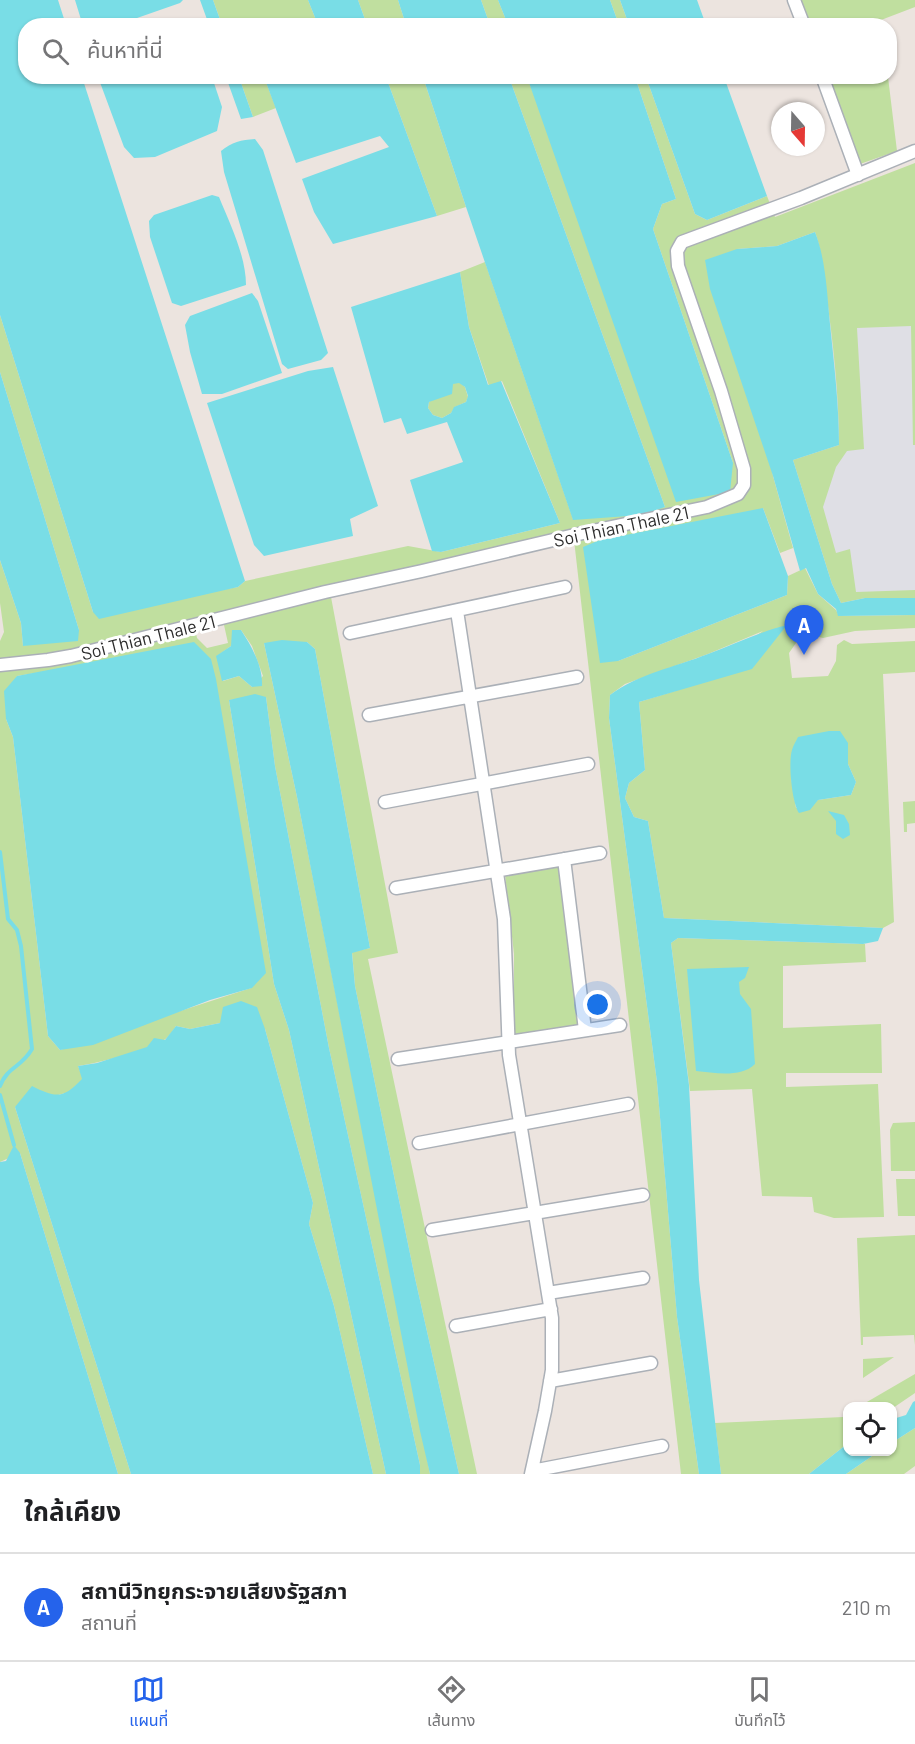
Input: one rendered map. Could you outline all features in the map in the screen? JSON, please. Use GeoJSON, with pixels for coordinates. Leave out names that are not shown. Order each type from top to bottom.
{"type":"FeatureCollection","features":[{"type":"Feature","properties":{"kind":"street"},"geometry":{"type":"LineString","coordinates":[[794,0],[801,18]]}},
{"type":"Feature","properties":{"kind":"street"},"geometry":{"type":"LineString","coordinates":[[825,84],[858,175]]}},
{"type":"Feature","properties":{"kind":"street","name":"Soi Thian Thale 21"},"geometry":{"type":"LineString","coordinates":[[0,665],[71,656],[325,592],[708,507],[732,498],[744,485],[744,469],[721,391],[678,266],[677,251],[682,242],[915,152]]}},
{"type":"Feature","properties":{"kind":"street"},"geometry":{"type":"LineString","coordinates":[[350,633],[565,587]]}},
{"type":"Feature","properties":{"kind":"street"},"geometry":{"type":"LineString","coordinates":[[457,611],[504,920],[508,1042],[550,1309],[552,1370],[531,1473],[662,1446]]}},
{"type":"Feature","properties":{"kind":"street"},"geometry":{"type":"LineString","coordinates":[[369,715],[577,677]]}},
{"type":"Feature","properties":{"kind":"street"},"geometry":{"type":"LineString","coordinates":[[385,802],[588,764]]}},
{"type":"Feature","properties":{"kind":"street"},"geometry":{"type":"LineString","coordinates":[[396,888],[600,853]]}},
{"type":"Feature","properties":{"kind":"street"},"geometry":{"type":"LineString","coordinates":[[564,859],[585,1030]]}},
{"type":"Feature","properties":{"kind":"street"},"geometry":{"type":"LineString","coordinates":[[398,1059],[620,1025]]}},
{"type":"Feature","properties":{"kind":"street"},"geometry":{"type":"LineString","coordinates":[[419,1143],[628,1104]]}},
{"type":"Feature","properties":{"kind":"street"},"geometry":{"type":"LineString","coordinates":[[432,1230],[643,1195]]}},
{"type":"Feature","properties":{"kind":"street"},"geometry":{"type":"LineString","coordinates":[[548,1293],[643,1278]]}},
{"type":"Feature","properties":{"kind":"street"},"geometry":{"type":"LineString","coordinates":[[456,1326],[550,1309]]}},
{"type":"Feature","properties":{"kind":"street"},"geometry":{"type":"LineString","coordinates":[[550,1381],[651,1363]]}},
{"type":"Feature","properties":{"kind":"shaded area"},"geometry":{"type":"Polygon","coordinates":[[[915,163],[915,593],[838,596],[793,460],[820,245],[915,163]]]}},
{"type":"Feature","properties":{"kind":"green space"},"geometry":{"type":"Polygon","coordinates":[[[213,0],[308,0],[315,18],[219,18],[213,0]]]}},
{"type":"Feature","properties":{"kind":"green space"},"geometry":{"type":"Polygon","coordinates":[[[358,0],[398,0],[404,18],[364,18],[358,0]]]}},
{"type":"Feature","properties":{"kind":"green space"},"geometry":{"type":"Polygon","coordinates":[[[481,0],[498,0],[505,18],[487,18],[481,0]]]}},
{"type":"Feature","properties":{"kind":"green space"},"geometry":{"type":"Polygon","coordinates":[[[610,0],[620,0],[626,18],[616,18],[610,0]]]}},
{"type":"Feature","properties":{"kind":"green space"},"geometry":{"type":"Polygon","coordinates":[[[800,0],[915,0],[915,7],[886,18],[806,18],[800,0]]]}},
{"type":"Feature","properties":{"kind":"green space"},"geometry":{"type":"Polygon","coordinates":[[[241,84],[267,84],[276,108],[253,117],[241,84]]]}},
{"type":"Feature","properties":{"kind":"green space"},"geometry":{"type":"Polygon","coordinates":[[[389,84],[425,84],[466,207],[437,216],[389,84]]]}},
{"type":"Feature","properties":{"kind":"green space"},"geometry":{"type":"Polygon","coordinates":[[[512,84],[530,84],[547,129],[733,463],[653,229],[662,204],[676,199],[637,84],[649,84],[695,214],[707,220],[767,196],[775,217],[915,163],[915,445],[913,445],[911,326],[857,328],[864,449],[847,451],[836,467],[823,507],[836,553],[850,549],[856,592],[915,590],[915,598],[865,598],[841,603],[832,584],[793,460],[839,445],[833,349],[822,261],[815,232],[777,246],[737,249],[773,476],[793,548],[780,553],[763,508],[618,661],[787,595],[788,576],[805,568],[818,594],[836,610],[839,616],[915,615],[915,628],[855,631],[823,638],[803,633],[789,653],[792,678],[828,676],[836,661],[837,645],[844,640],[852,644],[915,641],[915,672],[883,674],[894,922],[883,928],[664,918],[648,821],[634,817],[625,798],[629,783],[645,770],[639,702],[675,691],[763,631],[625,684],[610,695],[609,718],[657,1082],[677,1317],[699,1474],[681,1474],[574,540],[331,597],[398,953],[368,959],[477,1474],[459,1474],[415,1278],[355,986],[352,952],[370,948],[315,649],[307,642],[264,643],[297,797],[430,1474],[420,1474],[420,1465],[329,1048],[275,766],[266,697],[229,700],[274,984],[289,1030],[386,1474],[373,1474],[334,1306],[309,1224],[313,1203],[265,1029],[220,1023],[190,1029],[176,1026],[166,1039],[157,1044],[110,1059],[78,1066],[83,1079],[69,1092],[15,1107],[131,1474],[118,1474],[20,1153],[0,1162],[0,641],[4,632],[0,603],[0,560],[21,623],[23,646],[79,630],[0,372],[0,315],[93,612],[238,587],[245,581],[408,546],[441,552],[560,523],[502,381],[489,386],[469,327],[460,272],[485,262],[573,519],[665,507],[512,84]],[[224,625],[195,629],[197,638],[207,648],[228,643],[224,625]],[[241,630],[231,646],[217,656],[223,681],[239,676],[252,687],[263,676],[252,646],[241,630]],[[42,672],[17,676],[6,719],[13,737],[48,1036],[60,1050],[251,988],[42,672]],[[848,743],[791,777],[796,808],[818,800],[851,795],[856,782],[848,764],[848,743]]]}},
{"type":"Feature","properties":{"kind":"green space"},"geometry":{"type":"Polygon","coordinates":[[[831,84],[889,84],[897,151],[860,164],[831,84]]]}},
{"type":"Feature","properties":{"kind":"green space"},"geometry":{"type":"Polygon","coordinates":[[[459,382],[465,387],[468,397],[466,402],[455,407],[451,413],[442,418],[433,415],[428,408],[429,402],[453,383],[459,382]]]}},
{"type":"Feature","properties":{"kind":"green space"},"geometry":{"type":"Polygon","coordinates":[[[915,801],[915,823],[907,824],[907,832],[904,832],[903,802],[915,801]]]}},
{"type":"Feature","properties":{"kind":"green space"},"geometry":{"type":"Polygon","coordinates":[[[560,866],[579,1027],[514,1035],[514,954],[505,874],[560,866]]]}},
{"type":"Feature","properties":{"kind":"green space"},"geometry":{"type":"Polygon","coordinates":[[[678,938],[865,944],[866,962],[783,966],[783,1028],[881,1024],[882,1073],[786,1073],[786,1087],[878,1084],[884,1217],[834,1218],[814,1212],[812,1197],[762,1196],[752,1089],[690,1091],[671,943],[678,938]]]}},
{"type":"Feature","properties":{"kind":"green space"},"geometry":{"type":"Polygon","coordinates":[[[915,1122],[915,1171],[891,1171],[890,1130],[893,1123],[915,1122]]]}},
{"type":"Feature","properties":{"kind":"green space"},"geometry":{"type":"Polygon","coordinates":[[[896,1179],[915,1179],[915,1216],[898,1216],[896,1179]]]}},
{"type":"Feature","properties":{"kind":"green space"},"geometry":{"type":"Polygon","coordinates":[[[915,1235],[915,1345],[914,1335],[863,1337],[863,1345],[861,1345],[857,1238],[915,1235]]]}},
{"type":"Feature","properties":{"kind":"green space"},"geometry":{"type":"Polygon","coordinates":[[[894,1357],[863,1378],[863,1359],[894,1357]]]}},
{"type":"Feature","properties":{"kind":"green space"},"geometry":{"type":"Polygon","coordinates":[[[915,1374],[915,1393],[897,1405],[897,1402],[867,1402],[915,1374]]]}},
{"type":"Feature","properties":{"kind":"green space"},"geometry":{"type":"Polygon","coordinates":[[[843,1417],[843,1447],[809,1474],[721,1474],[715,1423],[843,1417]]]}},
{"type":"Feature","properties":{"kind":"green space"},"geometry":{"type":"Polygon","coordinates":[[[915,1428],[915,1466],[904,1474],[846,1474],[872,1456],[897,1456],[897,1439],[915,1428]]]}},
{"type":"Feature","properties":{"kind":"water"},"geometry":{"type":"Polygon","coordinates":[[[0,0],[58,0],[64,18],[18,18],[18,84],[84,84],[245,581],[238,587],[99,619],[93,612],[0,315],[0,0]]]}},
{"type":"Feature","properties":{"kind":"water"},"geometry":{"type":"Polygon","coordinates":[[[75,0],[183,0],[137,18],[81,18],[75,0]]]}},
{"type":"Feature","properties":{"kind":"water"},"geometry":{"type":"Polygon","coordinates":[[[200,0],[213,0],[219,18],[206,18],[200,0]]]}},
{"type":"Feature","properties":{"kind":"water"},"geometry":{"type":"Polygon","coordinates":[[[308,0],[358,0],[364,18],[315,18],[308,0]]]}},
{"type":"Feature","properties":{"kind":"water"},"geometry":{"type":"Polygon","coordinates":[[[398,0],[481,0],[487,18],[404,18],[398,0]]]}},
{"type":"Feature","properties":{"kind":"water"},"geometry":{"type":"Polygon","coordinates":[[[498,0],[610,0],[616,18],[505,18],[498,0]]]}},
{"type":"Feature","properties":{"kind":"water"},"geometry":{"type":"Polygon","coordinates":[[[620,0],[697,0],[703,18],[626,18],[620,0]]]}},
{"type":"Feature","properties":{"kind":"water"},"geometry":{"type":"Polygon","coordinates":[[[101,84],[214,84],[222,107],[217,131],[155,157],[134,158],[124,147],[101,84]]]}},
{"type":"Feature","properties":{"kind":"water"},"geometry":{"type":"Polygon","coordinates":[[[228,84],[241,84],[253,117],[241,119],[228,84]]]}},
{"type":"Feature","properties":{"kind":"water"},"geometry":{"type":"Polygon","coordinates":[[[267,84],[389,84],[437,216],[333,244],[314,212],[302,179],[389,147],[380,136],[296,163],[267,84]]]}},
{"type":"Feature","properties":{"kind":"water"},"geometry":{"type":"Polygon","coordinates":[[[425,84],[512,84],[665,507],[642,515],[573,520],[425,84]]]}},
{"type":"Feature","properties":{"kind":"water"},"geometry":{"type":"Polygon","coordinates":[[[529,84],[637,84],[676,199],[662,204],[653,229],[733,463],[730,492],[676,502],[529,84]]]}},
{"type":"Feature","properties":{"kind":"water"},"geometry":{"type":"Polygon","coordinates":[[[649,84],[727,84],[767,196],[707,220],[695,214],[649,84]]]}},
{"type":"Feature","properties":{"kind":"water"},"geometry":{"type":"Polygon","coordinates":[[[255,139],[263,150],[328,353],[321,360],[288,369],[282,364],[224,172],[221,151],[237,142],[255,139]]]}},
{"type":"Feature","properties":{"kind":"water"},"geometry":{"type":"Polygon","coordinates":[[[212,195],[219,197],[237,240],[246,285],[181,306],[172,303],[150,237],[149,221],[154,215],[212,195]]]}},
{"type":"Feature","properties":{"kind":"water"},"geometry":{"type":"Polygon","coordinates":[[[815,232],[822,254],[827,289],[839,445],[793,460],[832,584],[841,603],[865,598],[915,598],[915,615],[838,616],[836,609],[818,594],[806,568],[800,571],[773,476],[710,289],[705,260],[737,249],[777,246],[815,232]]]}},
{"type":"Feature","properties":{"kind":"water"},"geometry":{"type":"Polygon","coordinates":[[[460,272],[469,327],[488,385],[501,381],[560,523],[441,552],[432,551],[410,480],[463,462],[447,422],[407,434],[401,418],[384,423],[351,307],[460,272]],[[459,383],[453,384],[452,394],[429,402],[428,408],[433,415],[442,418],[451,413],[454,407],[466,402],[468,396],[465,387],[459,383]]]}},
{"type":"Feature","properties":{"kind":"water"},"geometry":{"type":"Polygon","coordinates":[[[252,293],[258,301],[282,373],[222,394],[202,394],[185,325],[190,316],[252,293]]]}},
{"type":"Feature","properties":{"kind":"water"},"geometry":{"type":"Polygon","coordinates":[[[333,367],[378,506],[350,519],[353,536],[264,556],[254,545],[207,403],[308,371],[333,367]]]}},
{"type":"Feature","properties":{"kind":"water"},"geometry":{"type":"Polygon","coordinates":[[[0,372],[79,630],[78,641],[23,646],[21,623],[0,560],[0,372]]]}},
{"type":"Feature","properties":{"kind":"water"},"geometry":{"type":"Polygon","coordinates":[[[763,508],[788,576],[787,595],[618,661],[600,663],[583,547],[600,540],[763,508]]]}},
{"type":"Feature","properties":{"kind":"water"},"geometry":{"type":"Polygon","coordinates":[[[787,625],[752,669],[639,702],[645,770],[629,783],[625,798],[634,817],[648,821],[664,918],[883,928],[878,941],[863,944],[678,938],[671,943],[689,1085],[699,1280],[721,1474],[699,1474],[677,1317],[657,1082],[609,718],[610,695],[645,676],[787,625]]]}},
{"type":"Feature","properties":{"kind":"water"},"geometry":{"type":"Polygon","coordinates":[[[232,630],[241,630],[253,650],[261,671],[262,686],[252,687],[239,676],[222,681],[216,656],[231,646],[232,630]]]}},
{"type":"Feature","properties":{"kind":"water"},"geometry":{"type":"Polygon","coordinates":[[[282,640],[307,642],[315,649],[370,948],[352,953],[355,986],[415,1278],[459,1474],[430,1474],[420,1431],[297,797],[264,643],[282,640]]]}},
{"type":"Feature","properties":{"kind":"water"},"geometry":{"type":"Polygon","coordinates":[[[194,642],[211,659],[216,679],[266,973],[252,988],[210,1000],[93,1045],[60,1050],[48,1036],[13,737],[6,719],[4,691],[17,676],[194,642]]]}},
{"type":"Feature","properties":{"kind":"water"},"geometry":{"type":"Polygon","coordinates":[[[255,694],[266,697],[275,766],[329,1048],[420,1465],[420,1474],[386,1474],[289,1030],[274,984],[229,700],[255,694]]]}},
{"type":"Feature","properties":{"kind":"water"},"geometry":{"type":"Polygon","coordinates":[[[840,731],[848,743],[848,764],[856,782],[851,795],[818,800],[810,810],[799,813],[791,783],[792,748],[798,737],[840,731]]]}},
{"type":"Feature","properties":{"kind":"water"},"geometry":{"type":"Polygon","coordinates":[[[828,811],[844,815],[849,824],[850,835],[843,839],[836,834],[836,821],[828,811]]]}},
{"type":"Feature","properties":{"kind":"water"},"geometry":{"type":"Polygon","coordinates":[[[749,967],[745,978],[739,982],[740,994],[751,1009],[755,1064],[735,1073],[696,1071],[687,969],[749,967]]]}},
{"type":"Feature","properties":{"kind":"water"},"geometry":{"type":"Polygon","coordinates":[[[241,1001],[257,1007],[265,1029],[313,1203],[309,1224],[334,1306],[373,1474],[131,1474],[15,1107],[32,1086],[47,1093],[64,1093],[82,1079],[78,1066],[97,1063],[147,1047],[154,1038],[165,1040],[176,1026],[190,1029],[220,1023],[223,1007],[241,1001]]]}},
{"type":"Feature","properties":{"kind":"water"},"geometry":{"type":"Polygon","coordinates":[[[14,1145],[20,1153],[118,1474],[0,1474],[0,1162],[6,1161],[14,1145]]]}},
{"type":"Feature","properties":{"kind":"water"},"geometry":{"type":"Polygon","coordinates":[[[915,1401],[915,1428],[897,1439],[897,1418],[906,1415],[915,1401]]]}},
{"type":"Feature","properties":{"kind":"water"},"geometry":{"type":"Polygon","coordinates":[[[843,1447],[843,1456],[872,1456],[846,1474],[809,1474],[843,1447]]]}},
{"type":"Feature","properties":{"kind":"waterway"},"geometry":{"type":"LineString","coordinates":[[0,852],[8,919],[17,930],[21,946],[32,1049],[7,1074],[0,1086]]}},
{"type":"Feature","properties":{"kind":"waterway"},"geometry":{"type":"LineString","coordinates":[[0,1095],[14,1145]]}},
{"type":"Feature","properties":{"kind":"place","name":"สถานีวิทยุกระจายเสียงรัฐสภา"},"geometry":{"type":"Point","coordinates":[804,655]}}]}
